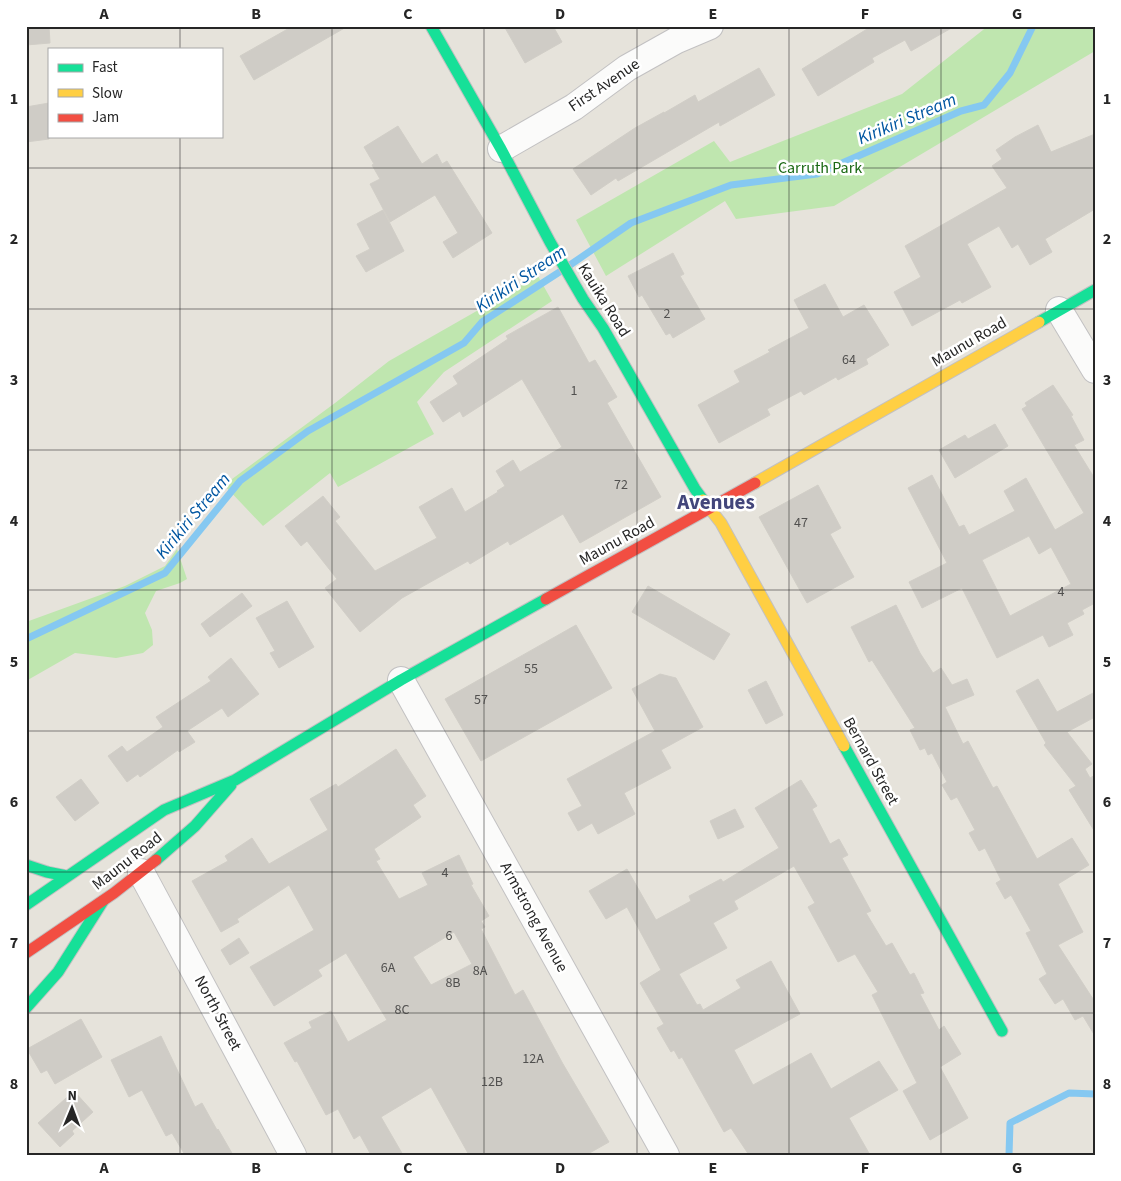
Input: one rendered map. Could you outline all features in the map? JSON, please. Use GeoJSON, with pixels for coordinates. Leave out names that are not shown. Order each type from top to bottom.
{"type":"FeatureCollection","features":[{"type":"Feature","properties":{"kind":"main road","name":"Kauika Road"},"geometry":{"type":"LineString","coordinates":[[431,26],[501,149],[550,242],[583,299],[603,328],[696,489],[710,509]]}},
{"type":"Feature","properties":{"kind":"main road","name":"Maunu Road"},"geometry":{"type":"LineString","coordinates":[[26,904],[164,810],[235,780],[401,680],[710,509],[1095,290]]}},
{"type":"Feature","properties":{"kind":"main road","name":"Bernard Street"},"geometry":{"type":"LineString","coordinates":[[710,509],[721,523],[1002,1031]]}},
{"type":"Feature","properties":{"kind":"main road","name":"Maunu Road"},"geometry":{"type":"LineString","coordinates":[[26,953],[103,901],[141,872],[196,825],[235,780]]}},
{"type":"Feature","properties":{"kind":"main road"},"geometry":{"type":"LineString","coordinates":[[26,865],[67,876]]}},
{"type":"Feature","properties":{"kind":"main road"},"geometry":{"type":"LineString","coordinates":[[26,1008],[58,972],[103,901]]}},
{"type":"Feature","properties":{"kind":"street","name":"First Avenue"},"geometry":{"type":"LineString","coordinates":[[501,149],[574,107],[627,68],[677,40],[710,26]]}},
{"type":"Feature","properties":{"kind":"street"},"geometry":{"type":"LineString","coordinates":[[1059,310],[1095,370]]}},
{"type":"Feature","properties":{"kind":"street","name":"Armstrong Avenue"},"geometry":{"type":"LineString","coordinates":[[401,680],[666,1155]]}},
{"type":"Feature","properties":{"kind":"street","name":"North Street"},"geometry":{"type":"LineString","coordinates":[[141,872],[293,1155]]}},
{"type":"Feature","properties":{"kind":"green space","name":"Carruth Park"},"geometry":{"type":"Polygon","coordinates":[[[988,26],[1095,26],[1095,51],[834,206],[736,219],[725,201],[606,276],[576,220],[714,141],[730,162],[902,94],[988,26]]]}},
{"type":"Feature","properties":{"kind":"green space"},"geometry":{"type":"Polygon","coordinates":[[[538,276],[552,301],[444,372],[417,402],[434,434],[338,487],[330,473],[263,526],[224,485],[389,361],[538,276]]]}},
{"type":"Feature","properties":{"kind":"green space"},"geometry":{"type":"Polygon","coordinates":[[[177,549],[187,579],[156,591],[145,613],[152,630],[153,645],[143,653],[116,658],[75,653],[26,681],[26,622],[125,586],[165,566],[177,549]]]}},
{"type":"Feature","properties":{"kind":"building"},"geometry":{"type":"Polygon","coordinates":[[[26,26],[49,26],[50,43],[26,45],[26,26]]]}},
{"type":"Feature","properties":{"kind":"building"},"geometry":{"type":"Polygon","coordinates":[[[293,26],[348,26],[254,80],[240,56],[293,26]]]}},
{"type":"Feature","properties":{"kind":"building"},"geometry":{"type":"Polygon","coordinates":[[[504,26],[553,26],[562,42],[525,63],[504,26]]]}},
{"type":"Feature","properties":{"kind":"building"},"geometry":{"type":"Polygon","coordinates":[[[872,26],[955,26],[911,51],[905,40],[872,58],[874,62],[818,96],[802,69],[872,26]]]}},
{"type":"Feature","properties":{"kind":"building"},"geometry":{"type":"Polygon","coordinates":[[[759,68],[775,95],[720,126],[719,122],[618,181],[616,178],[591,195],[573,169],[635,128],[695,95],[698,102],[759,68]]]}},
{"type":"Feature","properties":{"kind":"building"},"geometry":{"type":"Polygon","coordinates":[[[48,103],[49,139],[26,142],[26,107],[48,103]]]}},
{"type":"Feature","properties":{"kind":"building"},"geometry":{"type":"Polygon","coordinates":[[[1038,125],[1051,152],[1095,134],[1095,209],[1045,239],[1052,252],[1030,265],[1018,244],[1012,248],[999,226],[967,244],[991,287],[962,303],[960,300],[912,326],[894,292],[921,277],[905,246],[1007,188],[992,166],[1002,159],[996,150],[1038,125]]]}},
{"type":"Feature","properties":{"kind":"building"},"geometry":{"type":"Polygon","coordinates":[[[398,126],[422,164],[437,154],[442,164],[447,161],[492,233],[453,258],[443,242],[458,233],[435,195],[390,222],[370,184],[380,179],[364,147],[398,126]]]}},
{"type":"Feature","properties":{"kind":"building"},"geometry":{"type":"Polygon","coordinates":[[[383,210],[404,251],[366,272],[356,256],[370,249],[357,224],[383,210]]]}},
{"type":"Feature","properties":{"kind":"building"},"geometry":{"type":"Polygon","coordinates":[[[673,253],[684,274],[680,276],[705,319],[673,338],[670,333],[666,335],[642,295],[639,297],[628,276],[673,253]]]}},
{"type":"Feature","properties":{"kind":"building"},"geometry":{"type":"Polygon","coordinates":[[[825,284],[843,317],[864,305],[889,345],[866,359],[868,364],[838,380],[836,377],[804,395],[801,391],[767,409],[770,415],[719,443],[698,405],[740,382],[734,371],[809,328],[794,300],[825,284]]]}},
{"type":"Feature","properties":{"kind":"building"},"geometry":{"type":"Polygon","coordinates":[[[558,307],[589,363],[595,360],[617,397],[607,403],[661,497],[580,543],[563,514],[510,545],[508,541],[470,564],[468,561],[402,598],[360,632],[325,588],[337,579],[307,541],[301,546],[285,526],[323,496],[340,517],[335,521],[375,571],[437,538],[419,507],[452,488],[465,512],[505,486],[496,471],[513,460],[520,472],[562,447],[522,379],[463,417],[460,411],[443,422],[430,402],[458,384],[453,376],[508,339],[506,336],[558,307]]]}},
{"type":"Feature","properties":{"kind":"building"},"geometry":{"type":"Polygon","coordinates":[[[1053,385],[1073,415],[1071,416],[1084,440],[1074,445],[1095,479],[1095,603],[1082,610],[1084,614],[1067,623],[1073,635],[1049,647],[1043,635],[997,658],[962,588],[922,608],[909,582],[947,563],[908,488],[932,475],[959,527],[964,525],[969,535],[1015,511],[1004,491],[1026,478],[1055,530],[1084,513],[1022,409],[1027,406],[1025,403],[1053,385]],[[1029,536],[982,560],[1010,616],[1071,584],[1051,547],[1039,554],[1029,536]]]}},
{"type":"Feature","properties":{"kind":"building"},"geometry":{"type":"Polygon","coordinates":[[[995,424],[1008,446],[955,478],[939,450],[965,435],[968,439],[995,424]]]}},
{"type":"Feature","properties":{"kind":"building"},"geometry":{"type":"Polygon","coordinates":[[[818,485],[841,528],[830,534],[854,577],[807,603],[759,517],[818,485]]]}},
{"type":"Feature","properties":{"kind":"building"},"geometry":{"type":"Polygon","coordinates":[[[648,586],[730,634],[714,660],[632,612],[648,586]]]}},
{"type":"Feature","properties":{"kind":"building"},"geometry":{"type":"Polygon","coordinates":[[[242,593],[252,606],[210,637],[201,624],[242,593]]]}},
{"type":"Feature","properties":{"kind":"building"},"geometry":{"type":"Polygon","coordinates":[[[287,601],[314,647],[279,668],[270,653],[275,651],[256,618],[287,601]]]}},
{"type":"Feature","properties":{"kind":"building"},"geometry":{"type":"Polygon","coordinates":[[[896,605],[920,653],[933,673],[941,668],[952,685],[967,679],[974,695],[945,707],[963,744],[968,741],[993,788],[997,786],[1037,859],[1072,838],[1089,865],[1058,884],[1083,932],[1058,945],[1095,1002],[1095,1036],[1083,1016],[1075,1020],[1063,999],[1055,1004],[1039,979],[1047,974],[1026,933],[1031,931],[1011,895],[1005,899],[996,883],[1001,880],[985,848],[979,851],[969,833],[975,830],[957,797],[951,800],[942,785],[947,782],[932,753],[928,755],[925,748],[920,750],[910,730],[915,728],[872,660],[869,662],[851,627],[896,605]]]}},
{"type":"Feature","properties":{"kind":"building"},"geometry":{"type":"Polygon","coordinates":[[[576,625],[612,688],[481,761],[445,699],[576,625]]]}},
{"type":"Feature","properties":{"kind":"building"},"geometry":{"type":"Polygon","coordinates":[[[231,658],[259,694],[228,717],[222,708],[187,731],[195,742],[179,752],[178,750],[140,777],[138,774],[127,782],[108,756],[122,746],[127,752],[163,727],[156,717],[211,681],[208,677],[231,658]]]}},
{"type":"Feature","properties":{"kind":"building"},"geometry":{"type":"Polygon","coordinates":[[[660,674],[676,678],[703,727],[661,750],[671,768],[624,793],[635,814],[598,834],[592,823],[578,831],[568,813],[582,806],[567,779],[655,731],[632,689],[660,674]]]}},
{"type":"Feature","properties":{"kind":"building"},"geometry":{"type":"Polygon","coordinates":[[[1038,679],[1057,712],[1095,692],[1095,717],[1067,732],[1092,764],[1085,769],[1090,778],[1095,775],[1095,832],[1069,790],[1076,786],[1044,745],[1046,743],[1016,691],[1038,679]]]}},
{"type":"Feature","properties":{"kind":"building"},"geometry":{"type":"Polygon","coordinates":[[[766,681],[783,715],[766,724],[748,690],[766,681]]]}},
{"type":"Feature","properties":{"kind":"building"},"geometry":{"type":"Polygon","coordinates":[[[396,749],[426,796],[413,805],[421,817],[374,849],[380,859],[376,861],[399,899],[428,885],[422,873],[459,855],[473,884],[471,885],[489,916],[481,921],[485,927],[481,929],[515,995],[523,990],[563,1064],[609,1142],[586,1155],[469,1155],[431,1087],[381,1117],[403,1155],[371,1155],[360,1135],[354,1139],[338,1109],[326,1115],[297,1061],[295,1062],[284,1043],[312,1028],[309,1022],[331,1011],[348,1042],[387,1020],[346,953],[318,970],[322,976],[274,1006],[250,967],[314,930],[289,885],[237,919],[239,922],[221,932],[192,881],[228,861],[225,856],[252,838],[269,864],[328,830],[310,799],[336,784],[338,787],[396,749]],[[454,932],[413,957],[431,985],[472,964],[454,932]]]}},
{"type":"Feature","properties":{"kind":"building"},"geometry":{"type":"Polygon","coordinates":[[[81,779],[99,803],[75,821],[56,797],[81,779]]]}},
{"type":"Feature","properties":{"kind":"building"},"geometry":{"type":"Polygon","coordinates":[[[801,780],[817,806],[812,809],[830,844],[839,839],[848,855],[842,858],[871,911],[866,913],[886,946],[892,943],[910,975],[914,973],[924,993],[920,994],[939,1030],[944,1026],[961,1054],[940,1067],[968,1118],[930,1140],[903,1091],[917,1083],[872,995],[878,992],[855,954],[838,962],[808,907],[815,903],[794,866],[734,901],[738,909],[713,923],[727,948],[679,974],[697,1005],[700,1004],[703,1010],[741,988],[736,980],[771,961],[800,1014],[734,1050],[753,1085],[811,1053],[831,1089],[879,1061],[898,1090],[849,1118],[870,1155],[749,1155],[731,1128],[724,1132],[682,1057],[679,1059],[674,1050],[671,1052],[657,1028],[664,1024],[640,983],[661,970],[627,907],[606,919],[589,891],[627,869],[656,920],[691,901],[689,896],[721,879],[723,882],[779,848],[755,808],[801,780]]]}},
{"type":"Feature","properties":{"kind":"building"},"geometry":{"type":"Polygon","coordinates":[[[735,809],[744,827],[718,839],[710,821],[735,809]]]}},
{"type":"Feature","properties":{"kind":"building"},"geometry":{"type":"Polygon","coordinates":[[[239,938],[249,953],[230,965],[221,950],[239,938]]]}},
{"type":"Feature","properties":{"kind":"building"},"geometry":{"type":"Polygon","coordinates":[[[81,1019],[102,1057],[55,1084],[47,1070],[41,1073],[27,1049],[81,1019]]]}},
{"type":"Feature","properties":{"kind":"building"},"geometry":{"type":"Polygon","coordinates":[[[161,1036],[195,1107],[202,1103],[233,1155],[185,1155],[172,1133],[166,1136],[142,1090],[129,1097],[111,1060],[161,1036]]]}},
{"type":"Feature","properties":{"kind":"building"},"geometry":{"type":"Polygon","coordinates":[[[74,1091],[93,1112],[72,1131],[74,1134],[60,1147],[38,1123],[74,1091]]]}},
{"type":"Feature","properties":{"kind":"waterway","name":"Kirikiri Stream"},"geometry":{"type":"LineString","coordinates":[[570,265],[631,223],[731,185],[817,174],[961,111],[984,105],[1010,73],[1033,26]]}},
{"type":"Feature","properties":{"kind":"waterway","name":"Kirikiri Stream"},"geometry":{"type":"LineString","coordinates":[[26,639],[165,573],[240,481],[308,431],[464,343],[482,322],[561,271]]}},
{"type":"Feature","properties":{"kind":"waterway"},"geometry":{"type":"LineString","coordinates":[[1009,1155],[1010,1123],[1069,1093],[1095,1094]]}},
{"type":"Feature","properties":{"kind":"traffic: fast"},"geometry":{"type":"LineString","coordinates":[[431,26],[501,149],[550,242],[583,299],[603,328],[703,500]]}},
{"type":"Feature","properties":{"kind":"traffic: fast"},"geometry":{"type":"LineString","coordinates":[[1039,322],[1095,290]]}},
{"type":"Feature","properties":{"kind":"traffic: fast"},"geometry":{"type":"LineString","coordinates":[[26,905],[164,810],[235,780],[401,680],[546,599]]}},
{"type":"Feature","properties":{"kind":"traffic: fast"},"geometry":{"type":"LineString","coordinates":[[844,746],[1002,1031]]}},
{"type":"Feature","properties":{"kind":"traffic: fast"},"geometry":{"type":"LineString","coordinates":[[156,860],[195,826],[231,785]]}},
{"type":"Feature","properties":{"kind":"traffic: fast"},"geometry":{"type":"LineString","coordinates":[[26,865],[67,876]]}},
{"type":"Feature","properties":{"kind":"traffic: fast"},"geometry":{"type":"LineString","coordinates":[[26,1008],[58,972],[103,901]]}},
{"type":"Feature","properties":{"kind":"traffic: slow"},"geometry":{"type":"LineString","coordinates":[[755,483],[1039,322]]}},
{"type":"Feature","properties":{"kind":"traffic: slow"},"geometry":{"type":"LineString","coordinates":[[703,500],[721,523],[844,746]]}},
{"type":"Feature","properties":{"kind":"traffic: jam"},"geometry":{"type":"LineString","coordinates":[[546,599],[755,483]]}},
{"type":"Feature","properties":{"kind":"traffic: jam"},"geometry":{"type":"LineString","coordinates":[[26,953],[114,893],[156,860]]}},
{"type":"Feature","properties":{"kind":"district","name":"Avenues"},"geometry":{"type":"Point","coordinates":[716,502]}}]}
